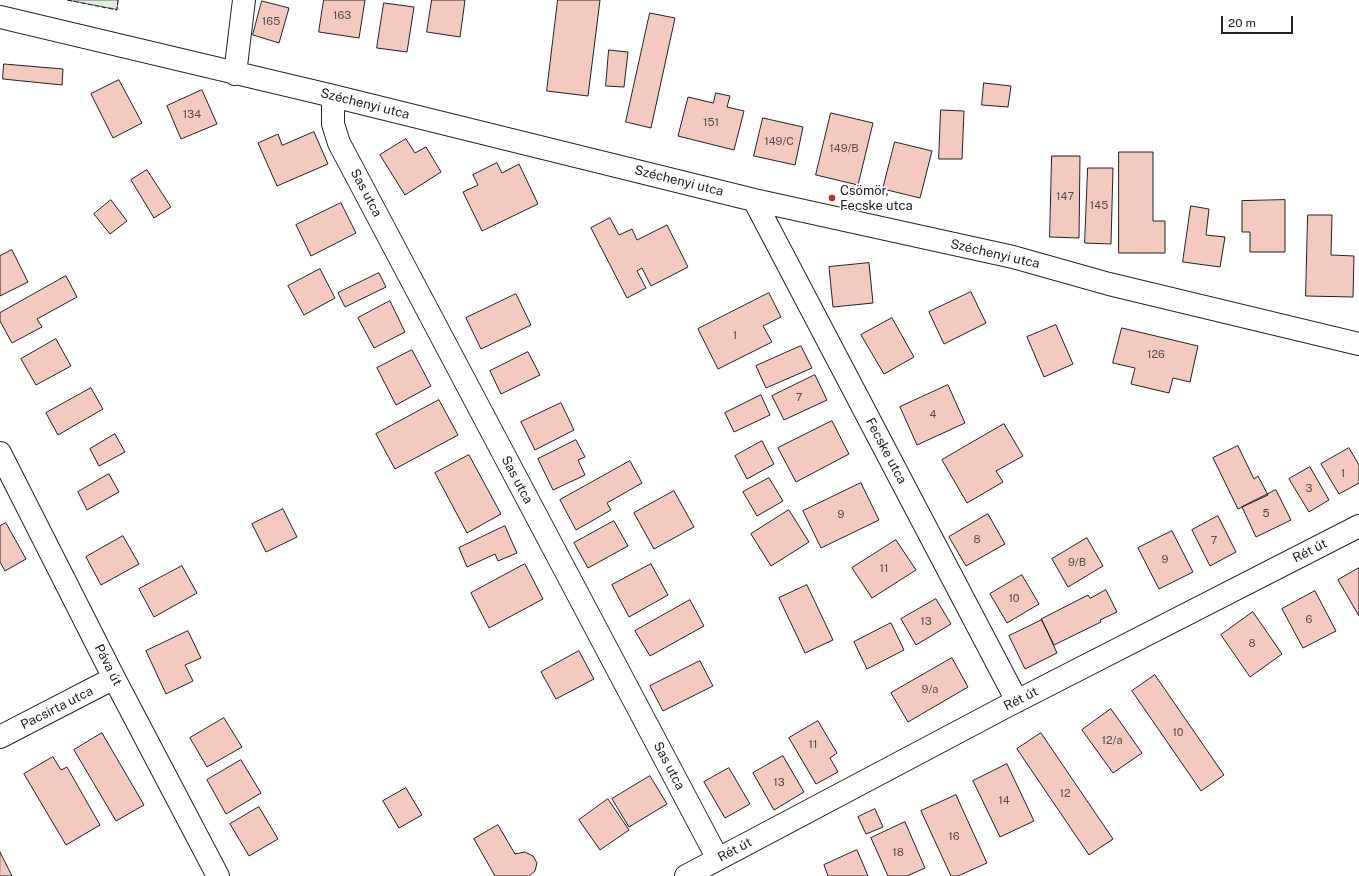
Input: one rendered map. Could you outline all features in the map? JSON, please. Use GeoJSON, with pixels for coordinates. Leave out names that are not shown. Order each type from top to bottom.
{"type":"FeatureCollection","features":[{"type":"Feature","properties":{"kind":"street"},"geometry":{"type":"LineString","coordinates":[[235,74],[244,0]]}},
{"type":"Feature","properties":{"kind":"street","name":"Széchenyi utca"},"geometry":{"type":"LineString","coordinates":[[0,17],[235,74],[333,96],[754,200],[1013,257],[1109,284],[1359,344]]}},
{"type":"Feature","properties":{"kind":"street","name":"Sas utca"},"geometry":{"type":"LineString","coordinates":[[333,96],[333,124],[339,143],[718,859]]}},
{"type":"Feature","properties":{"kind":"street","name":"Fecske utca"},"geometry":{"type":"LineString","coordinates":[[754,200],[1017,701]]}},
{"type":"Feature","properties":{"kind":"street","name":"Páva út"},"geometry":{"type":"LineString","coordinates":[[0,453],[114,678],[218,876]]}},
{"type":"Feature","properties":{"kind":"street","name":"Rét út"},"geometry":{"type":"LineString","coordinates":[[686,876],[1017,701],[1359,526]]}},
{"type":"Feature","properties":{"kind":"street","name":"Pacsirta utca"},"geometry":{"type":"LineString","coordinates":[[0,737],[114,678]]}},
{"type":"Feature","properties":{"kind":"green space"},"geometry":{"type":"Polygon","coordinates":[[[68,0],[118,0],[117,9],[68,0]]]}},
{"type":"Feature","properties":{"kind":"building"},"geometry":{"type":"Polygon","coordinates":[[[324,0],[365,0],[359,38],[319,32],[324,0]]]}},
{"type":"Feature","properties":{"kind":"building"},"geometry":{"type":"Polygon","coordinates":[[[432,0],[465,0],[460,37],[427,32],[432,0]]]}},
{"type":"Feature","properties":{"kind":"building"},"geometry":{"type":"Polygon","coordinates":[[[558,0],[600,0],[588,96],[547,91],[558,0]]]}},
{"type":"Feature","properties":{"kind":"building"},"geometry":{"type":"Polygon","coordinates":[[[262,1],[289,8],[279,43],[253,35],[262,1]]]}},
{"type":"Feature","properties":{"kind":"building"},"geometry":{"type":"Polygon","coordinates":[[[384,3],[414,7],[407,52],[377,48],[384,3]]]}},
{"type":"Feature","properties":{"kind":"building"},"geometry":{"type":"Polygon","coordinates":[[[650,13],[675,18],[651,128],[626,122],[650,13]]]}},
{"type":"Feature","properties":{"kind":"building"},"geometry":{"type":"Polygon","coordinates":[[[609,50],[628,52],[624,87],[606,86],[609,50]]]}},
{"type":"Feature","properties":{"kind":"building"},"geometry":{"type":"Polygon","coordinates":[[[4,64],[63,69],[62,85],[3,79],[4,64]]]}},
{"type":"Feature","properties":{"kind":"building"},"geometry":{"type":"Polygon","coordinates":[[[119,80],[142,123],[113,138],[91,94],[119,80]]]}},
{"type":"Feature","properties":{"kind":"building"},"geometry":{"type":"Polygon","coordinates":[[[984,83],[1011,86],[1008,107],[982,105],[984,83]]]}},
{"type":"Feature","properties":{"kind":"building"},"geometry":{"type":"Polygon","coordinates":[[[202,90],[217,124],[181,139],[167,106],[202,90]]]}},
{"type":"Feature","properties":{"kind":"building"},"geometry":{"type":"Polygon","coordinates":[[[716,93],[730,96],[727,107],[744,111],[734,150],[678,136],[688,97],[713,103],[716,93]]]}},
{"type":"Feature","properties":{"kind":"building"},"geometry":{"type":"Polygon","coordinates":[[[941,110],[964,111],[962,159],[939,159],[941,110]]]}},
{"type":"Feature","properties":{"kind":"building"},"geometry":{"type":"Polygon","coordinates":[[[831,113],[873,123],[858,185],[816,175],[831,113]]]}},
{"type":"Feature","properties":{"kind":"building"},"geometry":{"type":"Polygon","coordinates":[[[763,118],[803,127],[795,165],[754,156],[763,118]]]}},
{"type":"Feature","properties":{"kind":"building"},"geometry":{"type":"Polygon","coordinates":[[[314,132],[328,164],[277,186],[258,143],[278,134],[282,145],[314,132]]]}},
{"type":"Feature","properties":{"kind":"building"},"geometry":{"type":"Polygon","coordinates":[[[406,139],[415,153],[426,147],[441,172],[405,195],[380,155],[406,139]]]}},
{"type":"Feature","properties":{"kind":"building"},"geometry":{"type":"Polygon","coordinates":[[[895,142],[932,151],[920,198],[883,189],[895,142]]]}},
{"type":"Feature","properties":{"kind":"building"},"geometry":{"type":"Polygon","coordinates":[[[1119,152],[1153,152],[1153,221],[1165,221],[1165,253],[1119,253],[1119,152]]]}},
{"type":"Feature","properties":{"kind":"building"},"geometry":{"type":"Polygon","coordinates":[[[1052,156],[1080,156],[1079,238],[1050,237],[1052,156]]]}},
{"type":"Feature","properties":{"kind":"building"},"geometry":{"type":"Polygon","coordinates":[[[497,163],[502,173],[519,164],[538,204],[482,231],[463,192],[478,185],[473,175],[497,163]]]}},
{"type":"Feature","properties":{"kind":"building"},"geometry":{"type":"Polygon","coordinates":[[[1088,168],[1113,168],[1111,244],[1085,243],[1088,168]]]}},
{"type":"Feature","properties":{"kind":"building"},"geometry":{"type":"Polygon","coordinates":[[[147,170],[171,207],[154,218],[131,180],[147,170]]]}},
{"type":"Feature","properties":{"kind":"building"},"geometry":{"type":"Polygon","coordinates":[[[111,200],[127,221],[110,234],[94,214],[111,200]]]}},
{"type":"Feature","properties":{"kind":"building"},"geometry":{"type":"Polygon","coordinates":[[[1285,200],[1285,252],[1250,252],[1250,232],[1242,232],[1242,201],[1285,200]]]}},
{"type":"Feature","properties":{"kind":"building"},"geometry":{"type":"Polygon","coordinates":[[[341,203],[356,233],[311,256],[296,225],[341,203]]]}},
{"type":"Feature","properties":{"kind":"building"},"geometry":{"type":"Polygon","coordinates":[[[1191,206],[1209,209],[1206,235],[1225,237],[1220,267],[1183,262],[1191,206]]]}},
{"type":"Feature","properties":{"kind":"building"},"geometry":{"type":"Polygon","coordinates":[[[1308,215],[1332,215],[1331,255],[1354,256],[1353,297],[1306,296],[1308,215]]]}},
{"type":"Feature","properties":{"kind":"building"},"geometry":{"type":"Polygon","coordinates":[[[610,218],[619,235],[632,229],[637,240],[667,225],[688,267],[651,286],[642,268],[637,271],[646,288],[627,298],[591,228],[610,218]]]}},
{"type":"Feature","properties":{"kind":"building"},"geometry":{"type":"Polygon","coordinates":[[[12,250],[28,282],[0,296],[0,256],[12,250]]]}},
{"type":"Feature","properties":{"kind":"building"},"geometry":{"type":"Polygon","coordinates":[[[869,263],[873,303],[833,307],[829,267],[869,263]]]}},
{"type":"Feature","properties":{"kind":"building"},"geometry":{"type":"Polygon","coordinates":[[[320,269],[335,298],[304,315],[288,286],[320,269]]]}},
{"type":"Feature","properties":{"kind":"building"},"geometry":{"type":"Polygon","coordinates":[[[379,273],[386,287],[345,307],[338,293],[379,273]]]}},
{"type":"Feature","properties":{"kind":"building"},"geometry":{"type":"Polygon","coordinates":[[[66,276],[77,297],[37,319],[42,327],[12,343],[0,321],[0,313],[66,276]]]}},
{"type":"Feature","properties":{"kind":"building"},"geometry":{"type":"Polygon","coordinates":[[[971,292],[986,323],[944,344],[929,312],[971,292]]]}},
{"type":"Feature","properties":{"kind":"building"},"geometry":{"type":"Polygon","coordinates":[[[769,293],[781,317],[763,326],[772,342],[718,369],[698,329],[769,293]]]}},
{"type":"Feature","properties":{"kind":"building"},"geometry":{"type":"Polygon","coordinates":[[[516,294],[531,325],[481,349],[466,318],[516,294]]]}},
{"type":"Feature","properties":{"kind":"building"},"geometry":{"type":"Polygon","coordinates":[[[390,301],[405,332],[374,348],[358,318],[390,301]]]}},
{"type":"Feature","properties":{"kind":"building"},"geometry":{"type":"Polygon","coordinates":[[[892,318],[914,357],[884,374],[861,335],[892,318]]]}},
{"type":"Feature","properties":{"kind":"building"},"geometry":{"type":"Polygon","coordinates":[[[1056,325],[1073,364],[1044,377],[1027,337],[1056,325]]]}},
{"type":"Feature","properties":{"kind":"building"},"geometry":{"type":"Polygon","coordinates":[[[1122,328],[1198,346],[1190,382],[1173,378],[1169,393],[1131,384],[1135,368],[1113,363],[1122,328]]]}},
{"type":"Feature","properties":{"kind":"building"},"geometry":{"type":"Polygon","coordinates":[[[56,339],[71,366],[36,385],[21,359],[56,339]]]}},
{"type":"Feature","properties":{"kind":"building"},"geometry":{"type":"Polygon","coordinates":[[[801,346],[812,368],[766,388],[756,366],[801,346]]]}},
{"type":"Feature","properties":{"kind":"building"},"geometry":{"type":"Polygon","coordinates":[[[412,350],[431,386],[396,405],[377,368],[412,350]]]}},
{"type":"Feature","properties":{"kind":"building"},"geometry":{"type":"Polygon","coordinates":[[[528,352],[540,375],[501,394],[490,371],[528,352]]]}},
{"type":"Feature","properties":{"kind":"building"},"geometry":{"type":"Polygon","coordinates":[[[815,375],[827,400],[784,420],[772,396],[815,375]]]}},
{"type":"Feature","properties":{"kind":"building"},"geometry":{"type":"Polygon","coordinates":[[[948,385],[965,423],[917,445],[900,407],[948,385]]]}},
{"type":"Feature","properties":{"kind":"building"},"geometry":{"type":"Polygon","coordinates":[[[91,388],[103,409],[58,435],[46,413],[91,388]]]}},
{"type":"Feature","properties":{"kind":"building"},"geometry":{"type":"Polygon","coordinates":[[[761,395],[770,415],[734,432],[725,413],[761,395]]]}},
{"type":"Feature","properties":{"kind":"building"},"geometry":{"type":"Polygon","coordinates":[[[439,400],[458,435],[395,469],[376,434],[439,400]]]}},
{"type":"Feature","properties":{"kind":"building"},"geometry":{"type":"Polygon","coordinates":[[[561,403],[574,430],[535,450],[521,422],[561,403]]]}},
{"type":"Feature","properties":{"kind":"building"},"geometry":{"type":"Polygon","coordinates":[[[832,421],[849,454],[796,482],[778,448],[832,421]]]}},
{"type":"Feature","properties":{"kind":"building"},"geometry":{"type":"Polygon","coordinates":[[[1004,424],[1023,456],[996,471],[1003,482],[967,503],[942,460],[1004,424]]]}},
{"type":"Feature","properties":{"kind":"building"},"geometry":{"type":"Polygon","coordinates":[[[115,434],[125,452],[99,466],[90,449],[115,434]]]}},
{"type":"Feature","properties":{"kind":"building"},"geometry":{"type":"Polygon","coordinates":[[[576,440],[585,457],[578,460],[585,475],[553,490],[538,459],[576,440]]]}},
{"type":"Feature","properties":{"kind":"building"},"geometry":{"type":"Polygon","coordinates":[[[762,441],[774,464],[747,479],[735,456],[762,441]]]}},
{"type":"Feature","properties":{"kind":"building"},"geometry":{"type":"Polygon","coordinates":[[[1238,446],[1254,479],[1258,476],[1268,495],[1238,509],[1213,458],[1238,446]]]}},
{"type":"Feature","properties":{"kind":"building"},"geometry":{"type":"Polygon","coordinates":[[[1349,448],[1359,465],[1359,483],[1339,494],[1321,464],[1349,448]]]}},
{"type":"Feature","properties":{"kind":"building"},"geometry":{"type":"Polygon","coordinates":[[[469,455],[501,514],[467,533],[435,473],[469,455]]]}},
{"type":"Feature","properties":{"kind":"building"},"geometry":{"type":"Polygon","coordinates":[[[630,461],[642,483],[607,503],[611,510],[576,530],[560,500],[630,461]]]}},
{"type":"Feature","properties":{"kind":"building"},"geometry":{"type":"Polygon","coordinates":[[[1310,467],[1329,500],[1309,512],[1289,479],[1310,467]]]}},
{"type":"Feature","properties":{"kind":"building"},"geometry":{"type":"Polygon","coordinates":[[[109,474],[119,492],[87,510],[78,492],[109,474]]]}},
{"type":"Feature","properties":{"kind":"building"},"geometry":{"type":"Polygon","coordinates":[[[769,478],[783,501],[757,516],[743,492],[769,478]]]}},
{"type":"Feature","properties":{"kind":"building"},"geometry":{"type":"Polygon","coordinates":[[[861,483],[879,520],[821,548],[803,511],[861,483]]]}},
{"type":"Feature","properties":{"kind":"building"},"geometry":{"type":"Polygon","coordinates":[[[1276,490],[1291,520],[1256,537],[1242,507],[1276,490]]]}},
{"type":"Feature","properties":{"kind":"building"},"geometry":{"type":"Polygon","coordinates":[[[674,491],[694,527],[654,549],[634,513],[674,491]]]}},
{"type":"Feature","properties":{"kind":"building"},"geometry":{"type":"Polygon","coordinates":[[[283,509],[297,537],[266,552],[252,524],[283,509]]]}},
{"type":"Feature","properties":{"kind":"building"},"geometry":{"type":"Polygon","coordinates":[[[789,510],[809,542],[771,566],[751,534],[789,510]]]}},
{"type":"Feature","properties":{"kind":"building"},"geometry":{"type":"Polygon","coordinates":[[[988,514],[1005,544],[966,566],[949,537],[988,514]]]}},
{"type":"Feature","properties":{"kind":"building"},"geometry":{"type":"Polygon","coordinates":[[[1218,516],[1236,552],[1210,566],[1192,530],[1218,516]]]}},
{"type":"Feature","properties":{"kind":"building"},"geometry":{"type":"Polygon","coordinates":[[[614,521],[628,546],[588,568],[574,543],[614,521]]]}},
{"type":"Feature","properties":{"kind":"building"},"geometry":{"type":"Polygon","coordinates":[[[6,523],[26,559],[5,571],[0,562],[0,526],[6,523]]]}},
{"type":"Feature","properties":{"kind":"building"},"geometry":{"type":"Polygon","coordinates":[[[505,526],[517,553],[498,561],[495,554],[467,567],[459,548],[505,526]]]}},
{"type":"Feature","properties":{"kind":"building"},"geometry":{"type":"Polygon","coordinates":[[[1172,531],[1193,572],[1159,589],[1138,548],[1172,531]]]}},
{"type":"Feature","properties":{"kind":"building"},"geometry":{"type":"Polygon","coordinates":[[[123,536],[139,564],[101,585],[86,557],[123,536]]]}},
{"type":"Feature","properties":{"kind":"building"},"geometry":{"type":"Polygon","coordinates":[[[1087,538],[1103,566],[1068,587],[1052,559],[1087,538]]]}},
{"type":"Feature","properties":{"kind":"building"},"geometry":{"type":"Polygon","coordinates":[[[896,540],[916,570],[872,598],[852,568],[896,540]]]}},
{"type":"Feature","properties":{"kind":"building"},"geometry":{"type":"Polygon","coordinates":[[[525,564],[543,599],[489,628],[471,593],[525,564]]]}},
{"type":"Feature","properties":{"kind":"building"},"geometry":{"type":"Polygon","coordinates":[[[651,564],[668,595],[629,617],[612,585],[651,564]]]}},
{"type":"Feature","properties":{"kind":"building"},"geometry":{"type":"Polygon","coordinates":[[[182,566],[197,593],[154,617],[139,589],[182,566]]]}},
{"type":"Feature","properties":{"kind":"building"},"geometry":{"type":"Polygon","coordinates":[[[1359,568],[1359,616],[1338,580],[1359,568]]]}},
{"type":"Feature","properties":{"kind":"building"},"geometry":{"type":"Polygon","coordinates":[[[1022,575],[1039,604],[1007,623],[990,594],[1022,575]]]}},
{"type":"Feature","properties":{"kind":"building"},"geometry":{"type":"Polygon","coordinates":[[[807,585],[833,640],[805,653],[779,598],[807,585]]]}},
{"type":"Feature","properties":{"kind":"building"},"geometry":{"type":"Polygon","coordinates":[[[1106,590],[1117,612],[1100,620],[1101,622],[1054,645],[1041,619],[1088,595],[1090,598],[1106,590]]]}},
{"type":"Feature","properties":{"kind":"building"},"geometry":{"type":"Polygon","coordinates":[[[1315,591],[1336,631],[1303,648],[1282,609],[1315,591]]]}},
{"type":"Feature","properties":{"kind":"building"},"geometry":{"type":"Polygon","coordinates":[[[936,599],[951,624],[916,645],[901,619],[936,599]]]}},
{"type":"Feature","properties":{"kind":"building"},"geometry":{"type":"Polygon","coordinates":[[[690,600],[704,626],[650,656],[635,631],[690,600]]]}},
{"type":"Feature","properties":{"kind":"building"},"geometry":{"type":"Polygon","coordinates":[[[1253,612],[1282,654],[1250,677],[1221,635],[1253,612]]]}},
{"type":"Feature","properties":{"kind":"building"},"geometry":{"type":"Polygon","coordinates":[[[1042,620],[1057,653],[1025,669],[1009,636],[1042,620]]]}},
{"type":"Feature","properties":{"kind":"building"},"geometry":{"type":"Polygon","coordinates":[[[891,623],[904,650],[867,669],[854,642],[891,623]]]}},
{"type":"Feature","properties":{"kind":"building"},"geometry":{"type":"Polygon","coordinates":[[[188,631],[201,658],[185,665],[193,681],[166,694],[146,651],[188,631]]]}},
{"type":"Feature","properties":{"kind":"building"},"geometry":{"type":"Polygon","coordinates":[[[579,651],[594,679],[556,699],[541,672],[579,651]]]}},
{"type":"Feature","properties":{"kind":"building"},"geometry":{"type":"Polygon","coordinates":[[[952,658],[968,687],[908,722],[891,693],[952,658]]]}},
{"type":"Feature","properties":{"kind":"building"},"geometry":{"type":"Polygon","coordinates":[[[700,661],[713,686],[663,711],[650,686],[700,661]]]}},
{"type":"Feature","properties":{"kind":"building"},"geometry":{"type":"Polygon","coordinates":[[[1155,675],[1224,775],[1201,791],[1132,691],[1155,675]]]}},
{"type":"Feature","properties":{"kind":"building"},"geometry":{"type":"Polygon","coordinates":[[[1111,709],[1142,753],[1113,773],[1082,730],[1111,709]]]}},
{"type":"Feature","properties":{"kind":"building"},"geometry":{"type":"Polygon","coordinates":[[[224,718],[242,747],[207,767],[190,738],[224,718]]]}},
{"type":"Feature","properties":{"kind":"building"},"geometry":{"type":"Polygon","coordinates":[[[818,721],[837,753],[830,758],[838,772],[816,784],[789,738],[818,721]]]}},
{"type":"Feature","properties":{"kind":"building"},"geometry":{"type":"Polygon","coordinates":[[[102,733],[144,805],[116,821],[74,750],[102,733]]]}},
{"type":"Feature","properties":{"kind":"building"},"geometry":{"type":"Polygon","coordinates":[[[1041,733],[1113,839],[1089,855],[1017,749],[1041,733]]]}},
{"type":"Feature","properties":{"kind":"building"},"geometry":{"type":"Polygon","coordinates":[[[783,756],[804,792],[774,810],[753,773],[783,756]]]}},
{"type":"Feature","properties":{"kind":"building"},"geometry":{"type":"Polygon","coordinates":[[[53,757],[61,770],[67,767],[100,825],[66,845],[24,774],[53,757]]]}},
{"type":"Feature","properties":{"kind":"building"},"geometry":{"type":"Polygon","coordinates":[[[241,760],[261,793],[226,814],[207,780],[241,760]]]}},
{"type":"Feature","properties":{"kind":"building"},"geometry":{"type":"Polygon","coordinates":[[[1007,764],[1034,821],[1000,837],[973,781],[1007,764]]]}},
{"type":"Feature","properties":{"kind":"building"},"geometry":{"type":"Polygon","coordinates":[[[729,768],[750,804],[725,818],[704,782],[729,768]]]}},
{"type":"Feature","properties":{"kind":"building"},"geometry":{"type":"Polygon","coordinates":[[[650,776],[667,804],[629,827],[612,799],[650,776]]]}},
{"type":"Feature","properties":{"kind":"building"},"geometry":{"type":"Polygon","coordinates":[[[406,788],[422,815],[399,828],[383,801],[406,788]]]}},
{"type":"Feature","properties":{"kind":"building"},"geometry":{"type":"Polygon","coordinates":[[[956,795],[987,863],[958,876],[951,876],[921,811],[956,795]]]}},
{"type":"Feature","properties":{"kind":"building"},"geometry":{"type":"Polygon","coordinates":[[[608,799],[629,830],[600,850],[579,820],[608,799]]]}},
{"type":"Feature","properties":{"kind":"building"},"geometry":{"type":"Polygon","coordinates":[[[259,807],[278,839],[249,856],[230,824],[259,807]]]}},
{"type":"Feature","properties":{"kind":"building"},"geometry":{"type":"Polygon","coordinates":[[[875,809],[883,827],[866,834],[858,817],[875,809]]]}},
{"type":"Feature","properties":{"kind":"building"},"geometry":{"type":"Polygon","coordinates":[[[905,822],[925,868],[907,876],[888,876],[871,838],[905,822]]]}},
{"type":"Feature","properties":{"kind":"building"},"geometry":{"type":"Polygon","coordinates":[[[498,825],[515,854],[525,852],[533,856],[537,863],[535,871],[529,876],[495,876],[474,839],[498,825]]]}},
{"type":"Feature","properties":{"kind":"building"},"geometry":{"type":"Polygon","coordinates":[[[857,850],[868,876],[828,876],[824,865],[857,850]]]}},
{"type":"Feature","properties":{"kind":"building"},"geometry":{"type":"Polygon","coordinates":[[[0,852],[12,876],[0,876],[0,852]]]}},
{"type":"Feature","properties":{"kind":"fence"},"geometry":{"type":"LineString","coordinates":[[67,0],[117,10],[118,0]]}},
{"type":"Feature","properties":{"kind":"place","name":"Csömör, Fecske utca"},"geometry":{"type":"Point","coordinates":[832,198]}}]}
